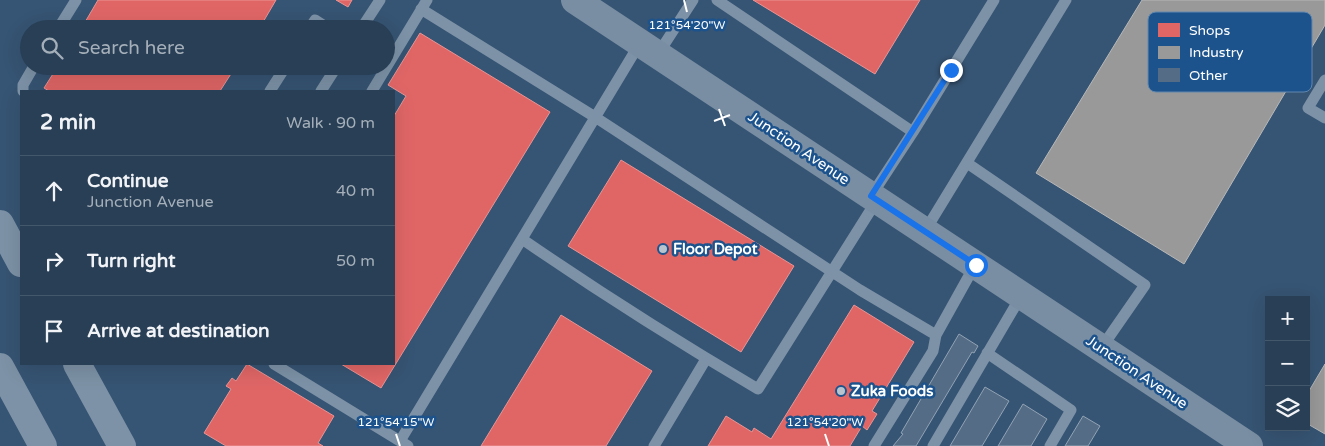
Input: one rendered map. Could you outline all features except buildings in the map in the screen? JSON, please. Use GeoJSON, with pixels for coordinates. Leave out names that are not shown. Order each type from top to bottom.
{"type":"FeatureCollection","features":[{"type":"Feature","properties":{"kind":"highway"},"geometry":{"type":"LineString","coordinates":[[0,224],[20,261]]}},
{"type":"Feature","properties":{"kind":"highway"},"geometry":{"type":"LineString","coordinates":[[77,365],[122,446]]}},
{"type":"Feature","properties":{"kind":"highway"},"geometry":{"type":"LineString","coordinates":[[0,367],[43,446]]}},
{"type":"Feature","properties":{"kind":"street","name":"Junction Avenue"},"geometry":{"type":"LineString","coordinates":[[576,0],[1249,446]]}},
{"type":"Feature","properties":{"kind":"lane"},"geometry":{"type":"LineString","coordinates":[[64,20],[76,0]]}},
{"type":"Feature","properties":{"kind":"lane"},"geometry":{"type":"LineString","coordinates":[[368,20],[380,0]]}},
{"type":"Feature","properties":{"kind":"lane"},"geometry":{"type":"LineString","coordinates":[[276,365],[404,443],[522,238],[595,117],[649,48],[693,0]]}},
{"type":"Feature","properties":{"kind":"lane"},"geometry":{"type":"LineString","coordinates":[[717,0],[913,132]]}},
{"type":"Feature","properties":{"kind":"lane"},"geometry":{"type":"LineString","coordinates":[[522,238],[566,269],[706,359],[758,389],[832,272],[913,132],[994,0]]}},
{"type":"Feature","properties":{"kind":"lane"},"geometry":{"type":"LineString","coordinates":[[925,232],[1066,0]]}},
{"type":"Feature","properties":{"kind":"lane"},"geometry":{"type":"LineString","coordinates":[[395,53],[424,5],[832,272],[936,335]]}},
{"type":"Feature","properties":{"kind":"lane"},"geometry":{"type":"LineString","coordinates":[[23,90],[23,85],[29,75]]}},
{"type":"Feature","properties":{"kind":"lane"},"geometry":{"type":"LineString","coordinates":[[271,90],[280,75]]}},
{"type":"Feature","properties":{"kind":"lane"},"geometry":{"type":"LineString","coordinates":[[322,90],[331,75]]}},
{"type":"Feature","properties":{"kind":"lane"},"geometry":{"type":"LineString","coordinates":[[373,90],[382,75]]}},
{"type":"Feature","properties":{"kind":"lane"},"geometry":{"type":"LineString","coordinates":[[1325,80],[1308,108],[1325,118]]}},
{"type":"Feature","properties":{"kind":"lane"},"geometry":{"type":"LineString","coordinates":[[967,163],[1145,285],[1102,347]]}},
{"type":"Feature","properties":{"kind":"lane"},"geometry":{"type":"LineString","coordinates":[[874,446],[933,351],[936,335],[976,265]]}},
{"type":"Feature","properties":{"kind":"lane"},"geometry":{"type":"LineString","coordinates":[[933,446],[1021,296]]}},
{"type":"Feature","properties":{"kind":"lane"},"geometry":{"type":"LineString","coordinates":[[987,353],[1071,410],[1050,446]]}},
{"type":"Feature","properties":{"kind":"lane"},"geometry":{"type":"LineString","coordinates":[[654,446],[706,359]]}},
{"type":"Feature","properties":{"kind":"place","name":"Floor Depot"},"geometry":{"type":"Point","coordinates":[663,249]}},
{"type":"Feature","properties":{"kind":"place","name":"Zuka Foods"},"geometry":{"type":"Point","coordinates":[841,391]}},
{"type":"Feature","properties":{"kind":"route"},"geometry":{"type":"LineString","coordinates":[[951,70],[871,196],[976,265]]}}]}
